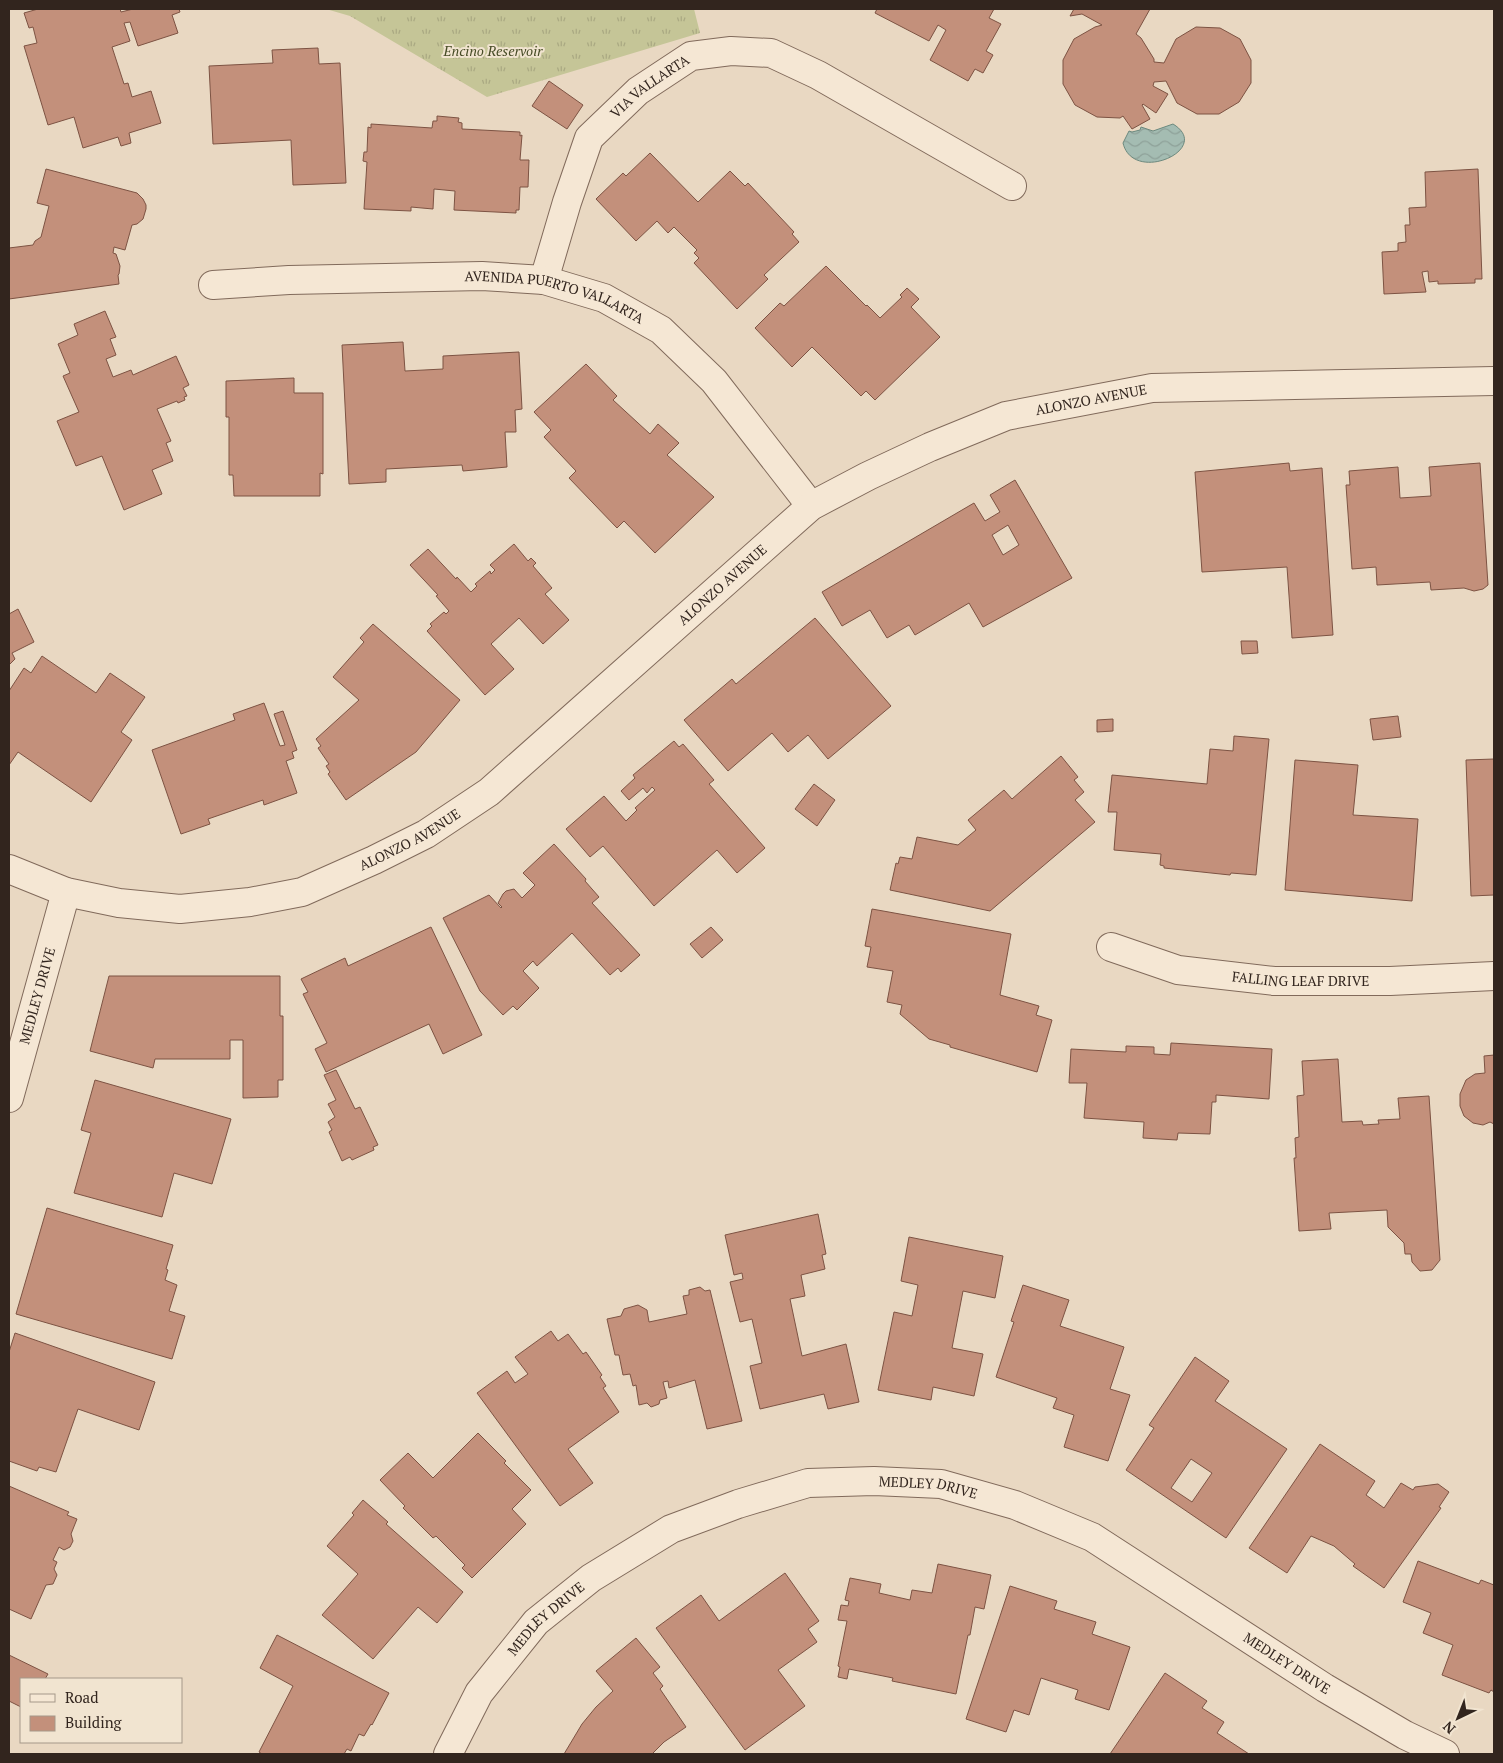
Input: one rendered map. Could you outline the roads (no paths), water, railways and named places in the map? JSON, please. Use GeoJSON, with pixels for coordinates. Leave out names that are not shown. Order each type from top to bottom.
{"type":"FeatureCollection","features":[{"type":"Feature","properties":{"kind":"street","name":"VIA VALLARTA"},"geometry":{"type":"LineString","coordinates":[[544,280],[567,202],[589,138],[638,90],[691,56],[731,51],[771,53],[818,75],[1012,186]]}},
{"type":"Feature","properties":{"kind":"street","name":"AVENIDA PUERTO VALLARTA"},"geometry":{"type":"LineString","coordinates":[[213,285],[289,280],[463,276],[544,280],[604,298],[661,330],[714,381],[811,506]]}},
{"type":"Feature","properties":{"kind":"street","name":"ALONZO AVENUE"},"geometry":{"type":"LineString","coordinates":[[9,869],[66,892],[119,903],[180,909],[250,902],[302,892],[374,860],[426,834],[489,792],[811,506],[912,455],[1006,416],[1152,388],[1494,381]]}},
{"type":"Feature","properties":{"kind":"street","name":"MEDLEY DRIVE"},"geometry":{"type":"LineString","coordinates":[[9,1098],[66,892]]}},
{"type":"Feature","properties":{"kind":"street","name":"FALLING LEAF DRIVE"},"geometry":{"type":"LineString","coordinates":[[1110,947],[1178,970],[1274,981],[1390,981],[1494,976]]}},
{"type":"Feature","properties":{"kind":"street","name":"MEDLEY DRIVE"},"geometry":{"type":"LineString","coordinates":[[448,1754],[478,1693],[536,1622],[591,1578],[671,1529],[738,1504],[808,1483],[874,1482],[941,1484],[1015,1506],[1092,1537],[1325,1688],[1405,1735],[1445,1754]]}},
{"type":"Feature","properties":{"kind":"water"},"geometry":{"type":"Polygon","coordinates":[[[1173,124],[1183,134],[1184,143],[1178,152],[1167,159],[1154,162],[1141,161],[1130,155],[1123,143],[1129,131],[1140,130],[1141,127],[1153,131],[1173,124]]]}},
{"type":"Feature","properties":{"kind":"park label","name":"Encino Reservoir"},"geometry":{"type":"Point","coordinates":[493,51]}}]}
